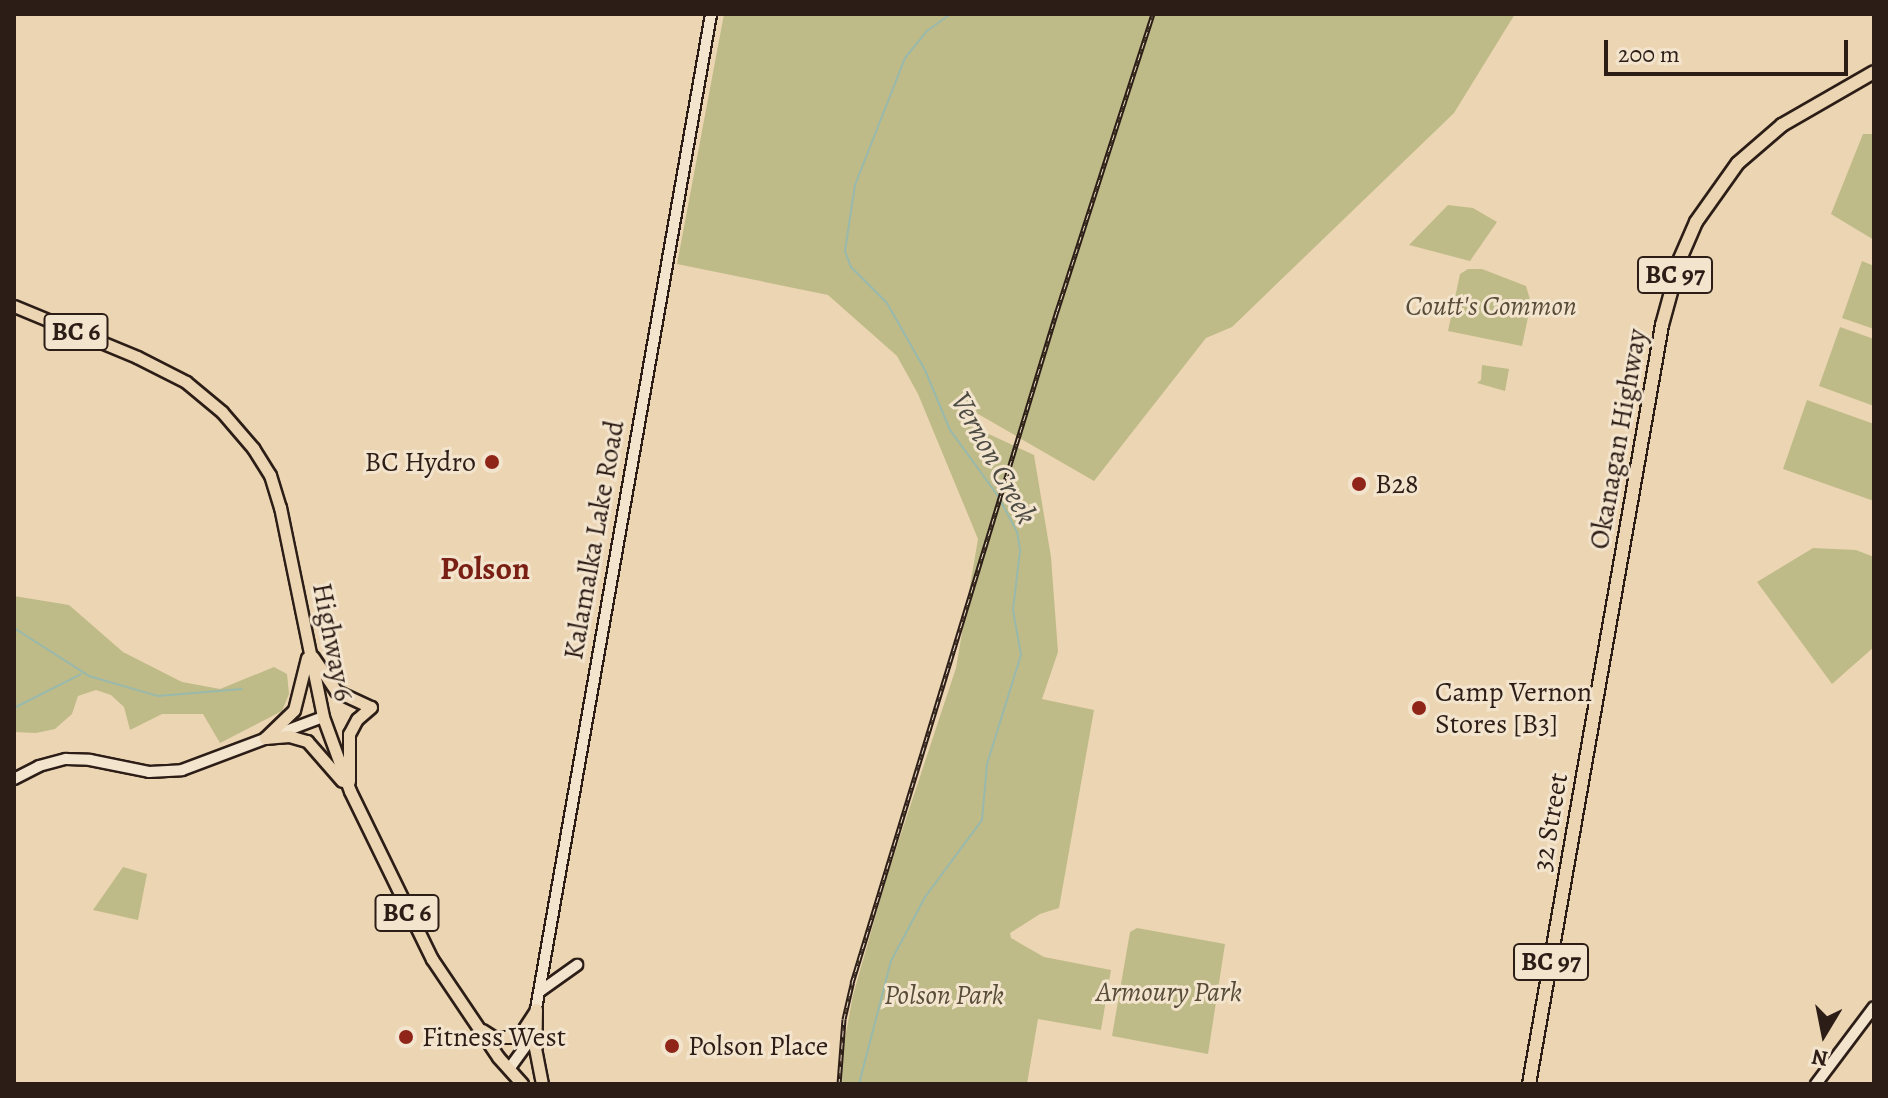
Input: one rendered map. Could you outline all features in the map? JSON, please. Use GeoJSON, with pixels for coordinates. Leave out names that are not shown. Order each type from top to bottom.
{"type":"FeatureCollection","features":[{"type":"Feature","properties":{"kind":"highway","name":"Okanagan Highway"},"geometry":{"type":"LineString","coordinates":[[1620,568],[1666,303],[1696,222],[1738,163],[1782,125],[1874,72]]}},
{"type":"Feature","properties":{"kind":"highway","name":"Okanagan Highway"},"geometry":{"type":"LineString","coordinates":[[1829,96],[1874,82]]}},
{"type":"Feature","properties":{"kind":"highway","name":"32 Street"},"geometry":{"type":"LineString","coordinates":[[1529,1084],[1620,568]]}},
{"type":"Feature","properties":{"kind":"main road","name":"Kalamalka Lake Road"},"geometry":{"type":"LineString","coordinates":[[509,1069],[529,1041],[536,1009],[711,14]]}},
{"type":"Feature","properties":{"kind":"main road","name":"Highway 6"},"geometry":{"type":"LineString","coordinates":[[14,306],[174,376],[222,412],[270,475],[289,545],[323,717],[350,791],[410,919],[478,1028],[522,1084]]}},
{"type":"Feature","properties":{"kind":"main road"},"geometry":{"type":"LineString","coordinates":[[265,738],[298,701],[309,650]]}},
{"type":"Feature","properties":{"kind":"main road"},"geometry":{"type":"LineString","coordinates":[[309,650],[329,684],[343,696],[371,707],[357,719],[349,734],[350,791]]}},
{"type":"Feature","properties":{"kind":"main road"},"geometry":{"type":"LineString","coordinates":[[14,779],[39,766],[66,759],[90,760],[149,772],[182,770],[323,717]]}},
{"type":"Feature","properties":{"kind":"main road"},"geometry":{"type":"LineString","coordinates":[[265,738],[289,736],[307,741],[350,791]]}},
{"type":"Feature","properties":{"kind":"main road"},"geometry":{"type":"LineString","coordinates":[[539,992],[577,965]]}},
{"type":"Feature","properties":{"kind":"main road"},"geometry":{"type":"LineString","coordinates":[[1816,1084],[1874,1007]]}},
{"type":"Feature","properties":{"kind":"main road"},"geometry":{"type":"LineString","coordinates":[[478,1028],[493,1037],[513,1037],[521,1033],[536,1009]]}},
{"type":"Feature","properties":{"kind":"main road"},"geometry":{"type":"LineString","coordinates":[[536,1009],[535,1048],[542,1084]]}},
{"type":"Feature","properties":{"kind":"green space","name":"Polson Park"},"geometry":{"type":"Polygon","coordinates":[[[724,14],[1515,14],[1454,113],[1232,327],[1206,338],[1094,481],[959,403],[967,424],[1034,455],[1051,557],[1058,652],[1042,699],[1094,710],[1059,908],[1040,914],[1010,933],[1011,938],[1044,957],[1111,970],[1101,1030],[1038,1019],[1027,1084],[842,1084],[842,1054],[853,995],[887,876],[956,668],[978,539],[918,394],[897,356],[828,295],[677,264],[724,14]]]}},
{"type":"Feature","properties":{"kind":"green space"},"geometry":{"type":"Polygon","coordinates":[[[1863,134],[1874,134],[1874,240],[1831,214],[1863,134]]]}},
{"type":"Feature","properties":{"kind":"green space"},"geometry":{"type":"Polygon","coordinates":[[[1448,205],[1473,208],[1497,222],[1470,261],[1409,245],[1448,205]]]}},
{"type":"Feature","properties":{"kind":"green space"},"geometry":{"type":"Polygon","coordinates":[[[1862,261],[1874,266],[1874,329],[1842,318],[1862,261]]]}},
{"type":"Feature","properties":{"kind":"green space","name":"Coutt's Common"},"geometry":{"type":"Polygon","coordinates":[[[1468,269],[1482,269],[1526,286],[1531,303],[1522,346],[1448,331],[1460,274],[1468,269]]]}},
{"type":"Feature","properties":{"kind":"green space"},"geometry":{"type":"Polygon","coordinates":[[[1840,327],[1874,339],[1874,406],[1819,386],[1840,327]]]}},
{"type":"Feature","properties":{"kind":"green space"},"geometry":{"type":"Polygon","coordinates":[[[1482,365],[1509,369],[1505,391],[1477,383],[1481,380],[1482,365]]]}},
{"type":"Feature","properties":{"kind":"green space"},"geometry":{"type":"Polygon","coordinates":[[[1807,400],[1874,424],[1874,501],[1783,469],[1807,400]]]}},
{"type":"Feature","properties":{"kind":"green space"},"geometry":{"type":"Polygon","coordinates":[[[1813,548],[1856,550],[1874,557],[1874,647],[1832,684],[1757,582],[1813,548]]]}},
{"type":"Feature","properties":{"kind":"green space"},"geometry":{"type":"Polygon","coordinates":[[[14,596],[69,605],[123,652],[182,682],[220,689],[274,667],[287,674],[289,694],[282,711],[220,743],[203,714],[162,714],[130,730],[124,707],[111,695],[96,690],[78,696],[72,714],[55,729],[36,733],[14,732],[14,596]]]}},
{"type":"Feature","properties":{"kind":"green space"},"geometry":{"type":"Polygon","coordinates":[[[123,867],[147,874],[138,920],[93,910],[123,867]]]}},
{"type":"Feature","properties":{"kind":"green space","name":"Armoury Park"},"geometry":{"type":"Polygon","coordinates":[[[1137,928],[1225,944],[1208,1054],[1112,1036],[1130,932],[1137,928]]]}},
{"type":"Feature","properties":{"kind":"waterway","name":"Vernon Creek"},"geometry":{"type":"LineString","coordinates":[[859,1084],[891,961],[925,897],[982,820],[987,764],[1021,655],[1013,610],[1020,550],[1017,532],[998,496],[950,430],[925,370],[887,303],[851,267],[845,251],[855,185],[905,58],[927,31],[950,14]]}},
{"type":"Feature","properties":{"kind":"waterway"},"geometry":{"type":"LineString","coordinates":[[14,628],[89,676],[158,696],[242,689]]}},
{"type":"Feature","properties":{"kind":"waterway"},"geometry":{"type":"LineString","coordinates":[[14,708],[81,674]]}},
{"type":"Feature","properties":{"kind":"railway"},"geometry":{"type":"LineString","coordinates":[[839,1084],[844,1019],[852,983],[1057,311],[1153,14]]}},
{"type":"Feature","properties":{"kind":"place","name":"BC Hydro"},"geometry":{"type":"Point","coordinates":[492,462]}},
{"type":"Feature","properties":{"kind":"place","name":"B28"},"geometry":{"type":"Point","coordinates":[1359,484]}},
{"type":"Feature","properties":{"kind":"place","name":"Camp Vernon Stores [B3]"},"geometry":{"type":"Point","coordinates":[1419,708]}},
{"type":"Feature","properties":{"kind":"place","name":"Fitness West"},"geometry":{"type":"Point","coordinates":[406,1037]}},
{"type":"Feature","properties":{"kind":"place","name":"Polson Place"},"geometry":{"type":"Point","coordinates":[672,1046]}},
{"type":"Feature","properties":{"kind":"district","name":"Polson"},"geometry":{"type":"Point","coordinates":[485,568]}}]}
